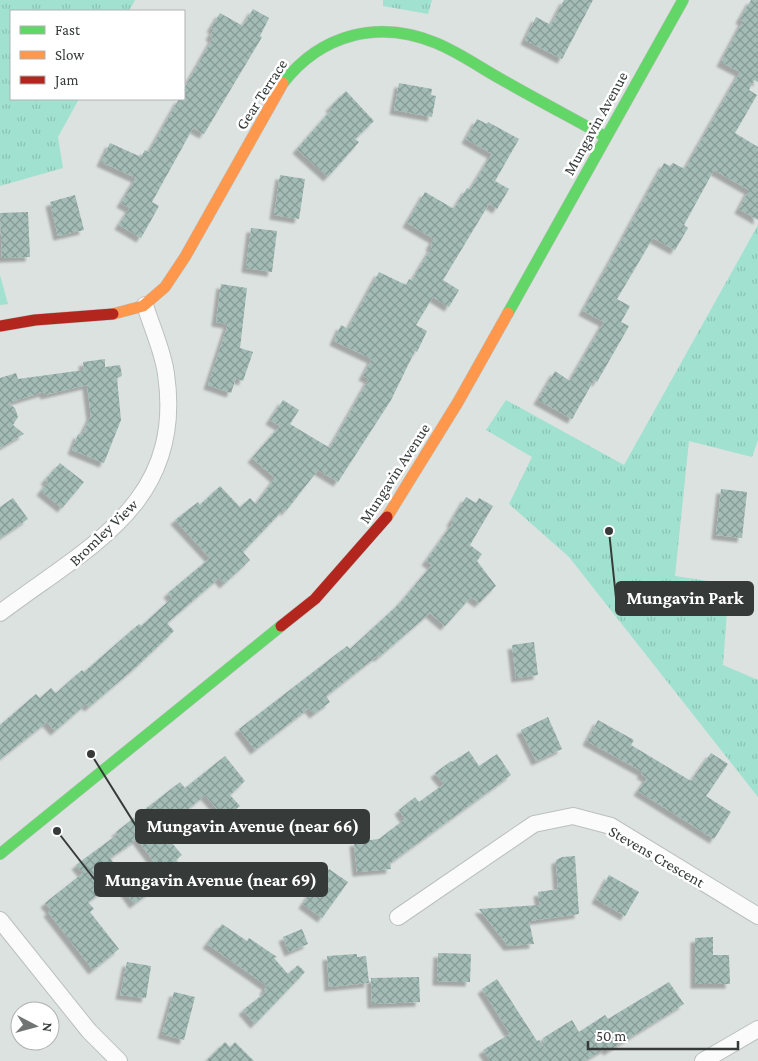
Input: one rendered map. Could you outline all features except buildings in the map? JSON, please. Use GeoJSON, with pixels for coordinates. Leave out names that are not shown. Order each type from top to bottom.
{"type":"FeatureCollection","features":[{"type":"Feature","properties":{"kind":"main road","name":"Mungavin Avenue"},"geometry":{"type":"LineString","coordinates":[[0,854],[315,599],[377,531],[400,499],[458,402],[682,0]]}},
{"type":"Feature","properties":{"kind":"main road","name":"Gear Terrace"},"geometry":{"type":"LineString","coordinates":[[0,326],[107,315],[145,305],[162,290],[185,257],[216,199],[284,82],[297,65],[333,39],[378,29],[403,32],[435,42],[606,137]]}},
{"type":"Feature","properties":{"kind":"street","name":"Bromley View"},"geometry":{"type":"LineString","coordinates":[[0,613],[70,565],[122,518],[150,484],[164,448],[169,414],[166,374],[145,305]]}},
{"type":"Feature","properties":{"kind":"street","name":"Stevens Crescent"},"geometry":{"type":"LineString","coordinates":[[398,917],[534,824],[573,816],[610,826],[758,916]]}},
{"type":"Feature","properties":{"kind":"street"},"geometry":{"type":"LineString","coordinates":[[0,920],[89,1031],[119,1061]]}},
{"type":"Feature","properties":{"kind":"street"},"geometry":{"type":"LineString","coordinates":[[703,1061],[758,1029]]}},
{"type":"Feature","properties":{"kind":"green space"},"geometry":{"type":"Polygon","coordinates":[[[0,0],[135,0],[130,10],[10,10],[10,100],[78,100],[58,137],[63,168],[0,186],[0,0]]]}},
{"type":"Feature","properties":{"kind":"green space"},"geometry":{"type":"Polygon","coordinates":[[[383,0],[432,0],[428,14],[383,6],[383,0]]]}},
{"type":"Feature","properties":{"kind":"green space"},"geometry":{"type":"Polygon","coordinates":[[[758,225],[758,440],[752,457],[689,441],[675,576],[729,584],[723,665],[758,680],[758,797],[569,557],[509,504],[532,457],[486,430],[506,400],[624,465],[758,225]]]}},
{"type":"Feature","properties":{"kind":"green space"},"geometry":{"type":"Polygon","coordinates":[[[0,275],[8,304],[0,305],[0,275]]]}},
{"type":"Feature","properties":{"kind":"traffic: fast"},"geometry":{"type":"LineString","coordinates":[[508,313],[683,0]]}},
{"type":"Feature","properties":{"kind":"traffic: fast"},"geometry":{"type":"LineString","coordinates":[[283,83],[298,66],[333,42],[373,32],[393,32],[415,36],[436,43],[606,137]]}},
{"type":"Feature","properties":{"kind":"traffic: fast"},"geometry":{"type":"LineString","coordinates":[[0,854],[281,626]]}},
{"type":"Feature","properties":{"kind":"traffic: slow"},"geometry":{"type":"LineString","coordinates":[[113,314],[143,306],[165,287],[185,257],[283,83]]}},
{"type":"Feature","properties":{"kind":"traffic: slow"},"geometry":{"type":"LineString","coordinates":[[387,517],[458,402],[508,313]]}},
{"type":"Feature","properties":{"kind":"traffic: jam"},"geometry":{"type":"LineString","coordinates":[[0,326],[35,320],[113,314]]}},
{"type":"Feature","properties":{"kind":"traffic: jam"},"geometry":{"type":"LineString","coordinates":[[281,626],[315,599],[387,517]]}},
{"type":"Feature","properties":{"kind":"place","name":"Mungavin Park"},"geometry":{"type":"Point","coordinates":[609,531]}},
{"type":"Feature","properties":{"kind":"place","name":"Mungavin Avenue (near 66)"},"geometry":{"type":"Point","coordinates":[91,754]}},
{"type":"Feature","properties":{"kind":"place","name":"Mungavin Avenue (near 69)"},"geometry":{"type":"Point","coordinates":[57,831]}}]}
